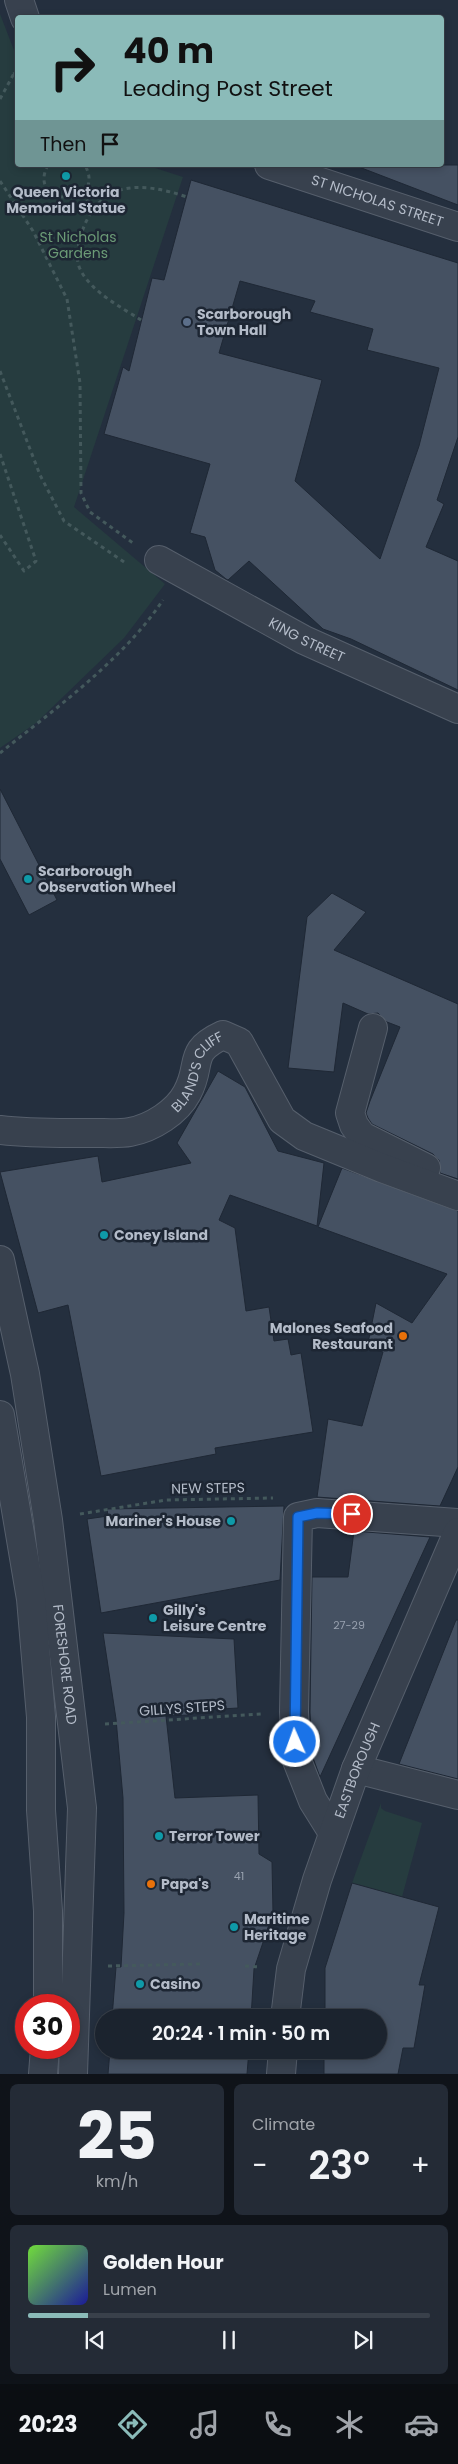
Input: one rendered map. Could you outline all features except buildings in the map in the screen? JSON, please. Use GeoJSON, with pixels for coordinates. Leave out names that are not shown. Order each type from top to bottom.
{"type":"FeatureCollection","features":[{"type":"Feature","properties":{"kind":"street"},"geometry":{"type":"LineString","coordinates":[[19,0],[24,15]]}},
{"type":"Feature","properties":{"kind":"street","name":"ST NICHOLAS STREET"},"geometry":{"type":"LineString","coordinates":[[275,167],[458,228]]}},
{"type":"Feature","properties":{"kind":"street","name":"KING STREET"},"geometry":{"type":"LineString","coordinates":[[170,566],[304,640],[458,709]]}},
{"type":"Feature","properties":{"kind":"street"},"geometry":{"type":"LineString","coordinates":[[373,1028],[350,1113],[354,1125],[362,1136],[431,1171],[451,1193]]}},
{"type":"Feature","properties":{"kind":"street","name":"BLAND'S CLIFF"},"geometry":{"type":"LineString","coordinates":[[0,1130],[73,1133],[130,1132],[162,1119],[181,1104],[191,1086],[198,1055],[206,1043],[223,1035],[238,1042],[282,1120],[304,1136],[382,1168],[451,1193]]}},
{"type":"Feature","properties":{"kind":"street","name":"FORESHORE ROAD"},"geometry":{"type":"LineString","coordinates":[[0,1260],[25,1374],[48,1520],[82,1808],[73,2074]]}},
{"type":"Feature","properties":{"kind":"street","name":"FORESHORE ROAD"},"geometry":{"type":"LineString","coordinates":[[0,1415],[31,1599],[40,1707],[41,1810],[48,1911],[48,1994]]}},
{"type":"Feature","properties":{"kind":"street"},"geometry":{"type":"LineString","coordinates":[[333,1833],[313,1801],[296,1758],[294,1712],[298,1517],[317,1513],[458,1523]]}},
{"type":"Feature","properties":{"kind":"street","name":"EASTBOROUGH"},"geometry":{"type":"LineString","coordinates":[[286,2009],[291,1969],[333,1833],[356,1769],[458,1532]]}},
{"type":"Feature","properties":{"kind":"street"},"geometry":{"type":"LineString","coordinates":[[356,1769],[458,1796]]}},
{"type":"Feature","properties":{"kind":"street"},"geometry":{"type":"LineString","coordinates":[[43,2074],[45,2059]]}},
{"type":"Feature","properties":{"kind":"street"},"geometry":{"type":"LineString","coordinates":[[281,2074],[282,2059]]}},
{"type":"Feature","properties":{"kind":"path"},"geometry":{"type":"LineString","coordinates":[[0,99],[14,72]]}},
{"type":"Feature","properties":{"kind":"path"},"geometry":{"type":"LineString","coordinates":[[47,167],[46,184],[54,195],[68,199],[81,194],[88,181],[85,167]]}},
{"type":"Feature","properties":{"kind":"path"},"geometry":{"type":"LineString","coordinates":[[0,181],[33,231],[67,299],[80,383],[81,493],[90,512],[107,526],[170,566]]}},
{"type":"Feature","properties":{"kind":"path"},"geometry":{"type":"LineString","coordinates":[[142,320],[112,302],[90,282],[79,268],[76,250],[85,224],[100,201],[118,190],[140,187],[159,188],[187,197]]}},
{"type":"Feature","properties":{"kind":"path"},"geometry":{"type":"LineString","coordinates":[[81,194],[95,208]]}},
{"type":"Feature","properties":{"kind":"path"},"geometry":{"type":"LineString","coordinates":[[0,371],[40,475],[64,521],[134,568],[170,566]]}},
{"type":"Feature","properties":{"kind":"path"},"geometry":{"type":"LineString","coordinates":[[0,454],[36,561],[24,571],[0,535]]}},
{"type":"Feature","properties":{"kind":"path"},"geometry":{"type":"LineString","coordinates":[[0,753],[77,691],[147,625],[170,566]]}},
{"type":"Feature","properties":{"kind":"path","name":"NEW STEPS"},"geometry":{"type":"LineString","coordinates":[[107,1510],[166,1500],[290,1497],[298,1517]]}},
{"type":"Feature","properties":{"kind":"path","name":"GILLYS STEPS"},"geometry":{"type":"LineString","coordinates":[[72,1726],[294,1712]]}},
{"type":"Feature","properties":{"kind":"path"},"geometry":{"type":"LineString","coordinates":[[78,1967],[200,1964]]}},
{"type":"Feature","properties":{"kind":"path"},"geometry":{"type":"LineString","coordinates":[[245,1966],[255,1967]]}},
{"type":"Feature","properties":{"kind":"green space","name":"St Nicholas Gardens"},"geometry":{"type":"Polygon","coordinates":[[[0,14],[15,53],[15,167],[152,167],[183,177],[74,507],[165,584],[124,638],[36,723],[0,748],[0,14]]]}},
{"type":"Feature","properties":{"kind":"green space"},"geometry":{"type":"Polygon","coordinates":[[[381,1803],[381,1808],[385,1811],[422,1823],[402,1897],[352,1883],[381,1803]]]}},
{"type":"Feature","properties":{"kind":"place","name":"Queen Victoria Memorial Statue"},"geometry":{"type":"Point","coordinates":[66,176]}},
{"type":"Feature","properties":{"kind":"place","name":"Scarborough Town Hall"},"geometry":{"type":"Point","coordinates":[187,322]}},
{"type":"Feature","properties":{"kind":"place","name":"Scarborough Observation Wheel"},"geometry":{"type":"Point","coordinates":[28,879]}},
{"type":"Feature","properties":{"kind":"place","name":"Coney Island"},"geometry":{"type":"Point","coordinates":[104,1235]}},
{"type":"Feature","properties":{"kind":"place","name":"Malones Seafood Restaurant"},"geometry":{"type":"Point","coordinates":[403,1336]}},
{"type":"Feature","properties":{"kind":"place","name":"Mariner's House"},"geometry":{"type":"Point","coordinates":[231,1521]}},
{"type":"Feature","properties":{"kind":"place","name":"Gilly's Leisure Centre"},"geometry":{"type":"Point","coordinates":[153,1618]}},
{"type":"Feature","properties":{"kind":"place","name":"Terror Tower"},"geometry":{"type":"Point","coordinates":[159,1836]}},
{"type":"Feature","properties":{"kind":"place","name":"Papa's"},"geometry":{"type":"Point","coordinates":[151,1884]}},
{"type":"Feature","properties":{"kind":"place","name":"Maritime Heritage"},"geometry":{"type":"Point","coordinates":[234,1927]}},
{"type":"Feature","properties":{"kind":"place","name":"Casino"},"geometry":{"type":"Point","coordinates":[140,1984]}},
{"type":"Feature","properties":{"kind":"route"},"geometry":{"type":"LineString","coordinates":[[295,1742],[298,1517],[317,1513],[352,1514]]}}]}
